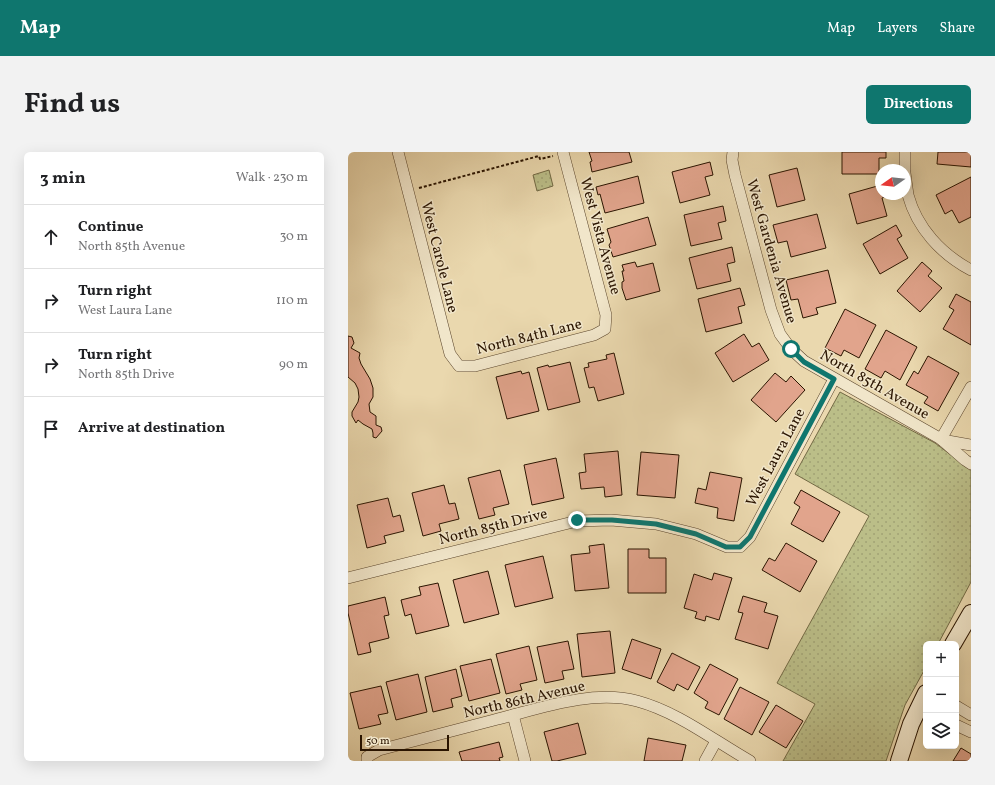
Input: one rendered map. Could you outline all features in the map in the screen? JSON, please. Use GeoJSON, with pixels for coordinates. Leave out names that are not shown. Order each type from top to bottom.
{"type":"FeatureCollection","features":[{"type":"Feature","properties":{"kind":"street","name":"West Carole Lane"},"geometry":{"type":"LineString","coordinates":[[398,152],[450,354],[459,366]]}},
{"type":"Feature","properties":{"kind":"street","name":"West Vista Avenue"},"geometry":{"type":"LineString","coordinates":[[563,152],[606,315],[605,329]]}},
{"type":"Feature","properties":{"kind":"street","name":"West Gardenia Avenue"},"geometry":{"type":"LineString","coordinates":[[733,152],[732,160],[735,176],[771,310],[780,334]]}},
{"type":"Feature","properties":{"kind":"street"},"geometry":{"type":"LineString","coordinates":[[904,164],[905,152]]}},
{"type":"Feature","properties":{"kind":"street"},"geometry":{"type":"LineString","coordinates":[[910,200],[916,216],[929,236],[944,251],[971,270]]}},
{"type":"Feature","properties":{"kind":"street","name":"North 84th Lane"},"geometry":{"type":"LineString","coordinates":[[459,366],[475,366],[594,335],[605,329]]}},
{"type":"Feature","properties":{"kind":"street","name":"North 85th Avenue"},"geometry":{"type":"LineString","coordinates":[[780,334],[791,349],[804,362],[941,440],[971,464]]}},
{"type":"Feature","properties":{"kind":"street","name":"West Laura Lane"},"geometry":{"type":"LineString","coordinates":[[740,547],[750,537],[834,379]]}},
{"type":"Feature","properties":{"kind":"street"},"geometry":{"type":"LineString","coordinates":[[941,440],[971,387]]}},
{"type":"Feature","properties":{"kind":"street","name":"North 85th Avenue"},"geometry":{"type":"LineString","coordinates":[[941,440],[971,444]]}},
{"type":"Feature","properties":{"kind":"street","name":"North 85th Drive"},"geometry":{"type":"LineString","coordinates":[[348,578],[577,520],[612,520],[656,524],[696,534],[726,547],[740,547]]}},
{"type":"Feature","properties":{"kind":"street"},"geometry":{"type":"LineString","coordinates":[[955,641],[971,613]]}},
{"type":"Feature","properties":{"kind":"street","name":"North 86th Avenue"},"geometry":{"type":"LineString","coordinates":[[367,759],[379,750],[513,715],[563,703],[593,698],[620,698],[638,702],[669,713],[750,761]]}},
{"type":"Feature","properties":{"kind":"street"},"geometry":{"type":"LineString","coordinates":[[899,761],[911,724],[923,702]]}},
{"type":"Feature","properties":{"kind":"street"},"geometry":{"type":"LineString","coordinates":[[959,708],[971,714]]}},
{"type":"Feature","properties":{"kind":"street"},"geometry":{"type":"LineString","coordinates":[[513,715],[526,761]]}},
{"type":"Feature","properties":{"kind":"street"},"geometry":{"type":"LineString","coordinates":[[959,726],[971,732]]}},
{"type":"Feature","properties":{"kind":"street"},"geometry":{"type":"LineString","coordinates":[[705,761],[716,741]]}},
{"type":"Feature","properties":{"kind":"path"},"geometry":{"type":"LineString","coordinates":[[408,191],[539,156],[540,159],[563,152]]}},
{"type":"Feature","properties":{"kind":"green space"},"geometry":{"type":"Polygon","coordinates":[[[549,170],[553,186],[537,191],[533,175],[549,170]]]}},
{"type":"Feature","properties":{"kind":"green space"},"geometry":{"type":"Polygon","coordinates":[[[840,392],[935,443],[971,470],[971,582],[940,641],[923,641],[923,672],[905,705],[886,761],[783,761],[815,704],[777,683],[869,516],[795,474],[840,392]]]}},
{"type":"Feature","properties":{"kind":"building"},"geometry":{"type":"Polygon","coordinates":[[[589,152],[629,152],[632,162],[592,172],[590,162],[592,161],[589,152]]]}},
{"type":"Feature","properties":{"kind":"building"},"geometry":{"type":"Polygon","coordinates":[[[842,152],[886,152],[886,158],[879,158],[879,164],[875,164],[875,174],[842,174],[842,152]]]}},
{"type":"Feature","properties":{"kind":"building"},"geometry":{"type":"Polygon","coordinates":[[[938,152],[971,152],[971,167],[937,164],[938,152]]]}},
{"type":"Feature","properties":{"kind":"building"},"geometry":{"type":"Polygon","coordinates":[[[710,162],[713,175],[705,177],[710,195],[680,203],[672,172],[710,162]]]}},
{"type":"Feature","properties":{"kind":"building"},"geometry":{"type":"Polygon","coordinates":[[[797,168],[805,200],[777,207],[769,175],[797,168]]]}},
{"type":"Feature","properties":{"kind":"building"},"geometry":{"type":"Polygon","coordinates":[[[638,176],[644,203],[605,213],[600,194],[598,195],[596,187],[638,176]]]}},
{"type":"Feature","properties":{"kind":"building"},"geometry":{"type":"Polygon","coordinates":[[[971,177],[971,217],[959,223],[952,210],[945,214],[936,195],[971,177]]]}},
{"type":"Feature","properties":{"kind":"building"},"geometry":{"type":"Polygon","coordinates":[[[875,187],[875,200],[883,200],[887,216],[857,224],[849,194],[875,187]]]}},
{"type":"Feature","properties":{"kind":"building"},"geometry":{"type":"Polygon","coordinates":[[[723,206],[726,221],[718,223],[722,239],[691,246],[684,215],[723,206]]]}},
{"type":"Feature","properties":{"kind":"building"},"geometry":{"type":"Polygon","coordinates":[[[817,214],[826,248],[791,257],[787,241],[778,243],[773,225],[817,214]]]}},
{"type":"Feature","properties":{"kind":"building"},"geometry":{"type":"Polygon","coordinates":[[[648,217],[656,245],[613,257],[609,245],[611,242],[607,229],[648,217]]]}},
{"type":"Feature","properties":{"kind":"building"},"geometry":{"type":"Polygon","coordinates":[[[896,225],[902,236],[897,239],[908,258],[880,274],[863,244],[896,225]]]}},
{"type":"Feature","properties":{"kind":"building"},"geometry":{"type":"Polygon","coordinates":[[[732,247],[735,262],[727,264],[731,281],[697,289],[689,258],[732,247]]]}},
{"type":"Feature","properties":{"kind":"building"},"geometry":{"type":"Polygon","coordinates":[[[635,262],[637,267],[653,263],[660,291],[626,300],[622,288],[622,282],[624,281],[622,271],[624,271],[622,265],[635,262]]]}},
{"type":"Feature","properties":{"kind":"building"},"geometry":{"type":"Polygon","coordinates":[[[922,262],[932,271],[928,276],[942,288],[920,312],[897,291],[922,262]]]}},
{"type":"Feature","properties":{"kind":"building"},"geometry":{"type":"Polygon","coordinates":[[[828,270],[836,303],[816,308],[818,314],[803,318],[798,299],[791,300],[786,280],[828,270]]]}},
{"type":"Feature","properties":{"kind":"building"},"geometry":{"type":"Polygon","coordinates":[[[740,288],[745,305],[738,307],[742,323],[706,332],[698,299],[740,288]]]}},
{"type":"Feature","properties":{"kind":"building"},"geometry":{"type":"Polygon","coordinates":[[[956,294],[971,302],[971,345],[943,329],[954,310],[949,307],[956,294]]]}},
{"type":"Feature","properties":{"kind":"building"},"geometry":{"type":"Polygon","coordinates":[[[845,309],[876,325],[859,358],[844,350],[841,356],[825,348],[845,309]]]}},
{"type":"Feature","properties":{"kind":"building"},"geometry":{"type":"Polygon","coordinates":[[[886,330],[917,347],[900,380],[885,371],[881,378],[865,369],[886,330]]]}},
{"type":"Feature","properties":{"kind":"building"},"geometry":{"type":"Polygon","coordinates":[[[744,334],[752,347],[759,343],[769,360],[733,382],[715,353],[744,334]]]}},
{"type":"Feature","properties":{"kind":"building"},"geometry":{"type":"Polygon","coordinates":[[[348,336],[352,337],[354,343],[351,348],[360,353],[359,358],[361,364],[370,379],[373,388],[373,397],[369,404],[370,412],[376,416],[376,425],[381,427],[382,431],[376,438],[373,437],[372,429],[358,420],[356,423],[352,416],[352,412],[358,402],[359,397],[358,389],[355,383],[348,377],[348,336]]]}},
{"type":"Feature","properties":{"kind":"building"},"geometry":{"type":"Polygon","coordinates":[[[614,353],[624,394],[598,401],[594,387],[589,388],[584,368],[589,367],[588,363],[607,359],[606,355],[614,353]]]}},
{"type":"Feature","properties":{"kind":"building"},"geometry":{"type":"Polygon","coordinates":[[[928,356],[959,373],[938,411],[924,403],[928,397],[906,385],[914,371],[918,374],[928,356]]]}},
{"type":"Feature","properties":{"kind":"building"},"geometry":{"type":"Polygon","coordinates":[[[570,362],[580,402],[548,410],[537,368],[570,362]]]}},
{"type":"Feature","properties":{"kind":"building"},"geometry":{"type":"Polygon","coordinates":[[[521,371],[522,374],[529,372],[539,411],[507,419],[496,377],[521,371]]]}},
{"type":"Feature","properties":{"kind":"building"},"geometry":{"type":"Polygon","coordinates":[[[775,373],[786,382],[791,376],[805,390],[776,422],[751,400],[775,373]]]}},
{"type":"Feature","properties":{"kind":"building"},"geometry":{"type":"Polygon","coordinates":[[[618,451],[622,495],[605,497],[604,487],[581,489],[579,473],[586,472],[584,454],[618,451]]]}},
{"type":"Feature","properties":{"kind":"building"},"geometry":{"type":"Polygon","coordinates":[[[641,452],[679,455],[675,498],[637,495],[641,452]]]}},
{"type":"Feature","properties":{"kind":"building"},"geometry":{"type":"Polygon","coordinates":[[[556,458],[564,498],[532,505],[524,465],[556,458]]]}},
{"type":"Feature","properties":{"kind":"building"},"geometry":{"type":"Polygon","coordinates":[[[500,470],[509,504],[493,508],[495,515],[479,519],[468,478],[500,470]]]}},
{"type":"Feature","properties":{"kind":"building"},"geometry":{"type":"Polygon","coordinates":[[[710,472],[742,478],[734,521],[717,518],[718,508],[695,503],[698,488],[706,490],[710,472]]]}},
{"type":"Feature","properties":{"kind":"building"},"geometry":{"type":"Polygon","coordinates":[[[444,485],[449,504],[455,503],[459,519],[439,524],[441,531],[423,536],[412,493],[444,485]]]}},
{"type":"Feature","properties":{"kind":"building"},"geometry":{"type":"Polygon","coordinates":[[[801,490],[840,512],[823,542],[791,524],[800,507],[794,503],[801,490]]]}},
{"type":"Feature","properties":{"kind":"building"},"geometry":{"type":"Polygon","coordinates":[[[388,498],[393,517],[400,515],[404,531],[384,536],[386,543],[367,548],[357,505],[388,498]]]}},
{"type":"Feature","properties":{"kind":"building"},"geometry":{"type":"Polygon","coordinates":[[[786,543],[817,561],[800,592],[762,570],[769,558],[775,561],[786,543]]]}},
{"type":"Feature","properties":{"kind":"building"},"geometry":{"type":"Polygon","coordinates":[[[604,544],[609,588],[575,591],[571,555],[590,553],[589,546],[604,544]]]}},
{"type":"Feature","properties":{"kind":"building"},"geometry":{"type":"Polygon","coordinates":[[[628,549],[649,549],[649,558],[666,558],[666,593],[628,593],[628,549]]]}},
{"type":"Feature","properties":{"kind":"building"},"geometry":{"type":"Polygon","coordinates":[[[543,556],[553,598],[515,607],[505,565],[543,556]]]}},
{"type":"Feature","properties":{"kind":"building"},"geometry":{"type":"Polygon","coordinates":[[[488,571],[499,614],[464,623],[453,580],[488,571]]]}},
{"type":"Feature","properties":{"kind":"building"},"geometry":{"type":"Polygon","coordinates":[[[714,573],[732,578],[719,620],[706,616],[705,621],[695,618],[697,612],[684,608],[694,574],[712,580],[714,573]]]}},
{"type":"Feature","properties":{"kind":"building"},"geometry":{"type":"Polygon","coordinates":[[[438,583],[449,626],[416,634],[411,614],[405,616],[401,600],[421,595],[419,587],[438,583]]]}},
{"type":"Feature","properties":{"kind":"building"},"geometry":{"type":"Polygon","coordinates":[[[743,596],[767,603],[764,612],[778,616],[768,649],[735,639],[743,613],[738,612],[743,596]]]}},
{"type":"Feature","properties":{"kind":"building"},"geometry":{"type":"Polygon","coordinates":[[[385,597],[389,615],[384,616],[389,638],[369,643],[371,652],[358,655],[348,613],[348,606],[385,597]]]}},
{"type":"Feature","properties":{"kind":"building"},"geometry":{"type":"Polygon","coordinates":[[[610,631],[615,673],[582,677],[577,634],[610,631]]]}},
{"type":"Feature","properties":{"kind":"building"},"geometry":{"type":"Polygon","coordinates":[[[632,639],[661,649],[651,679],[622,669],[632,639]]]}},
{"type":"Feature","properties":{"kind":"building"},"geometry":{"type":"Polygon","coordinates":[[[568,641],[574,669],[562,671],[564,679],[545,683],[537,647],[568,641]]]}},
{"type":"Feature","properties":{"kind":"building"},"geometry":{"type":"Polygon","coordinates":[[[529,646],[537,680],[520,684],[522,690],[506,694],[496,654],[529,646]]]}},
{"type":"Feature","properties":{"kind":"building"},"geometry":{"type":"Polygon","coordinates":[[[672,653],[700,667],[688,690],[677,684],[674,691],[657,682],[672,653]]]}},
{"type":"Feature","properties":{"kind":"building"},"geometry":{"type":"Polygon","coordinates":[[[491,659],[500,693],[469,701],[460,666],[491,659]]]}},
{"type":"Feature","properties":{"kind":"building"},"geometry":{"type":"Polygon","coordinates":[[[710,664],[738,679],[719,715],[705,708],[708,702],[694,693],[710,664]]]}},
{"type":"Feature","properties":{"kind":"building"},"geometry":{"type":"Polygon","coordinates":[[[456,669],[462,696],[451,699],[453,707],[433,712],[425,677],[456,669]]]}},
{"type":"Feature","properties":{"kind":"building"},"geometry":{"type":"Polygon","coordinates":[[[418,674],[427,712],[396,720],[386,682],[418,674]]]}},
{"type":"Feature","properties":{"kind":"building"},"geometry":{"type":"Polygon","coordinates":[[[381,686],[388,713],[378,715],[381,724],[359,729],[350,693],[381,686]]]}},
{"type":"Feature","properties":{"kind":"building"},"geometry":{"type":"Polygon","coordinates":[[[740,687],[769,702],[752,735],[724,719],[740,687]]]}},
{"type":"Feature","properties":{"kind":"building"},"geometry":{"type":"Polygon","coordinates":[[[776,705],[803,721],[786,748],[759,732],[776,705]]]}},
{"type":"Feature","properties":{"kind":"building"},"geometry":{"type":"Polygon","coordinates":[[[578,723],[586,754],[552,761],[544,732],[578,723]]]}},
{"type":"Feature","properties":{"kind":"building"},"geometry":{"type":"Polygon","coordinates":[[[648,738],[686,745],[682,761],[644,761],[648,738]]]}},
{"type":"Feature","properties":{"kind":"building"},"geometry":{"type":"Polygon","coordinates":[[[499,742],[503,757],[499,758],[500,761],[462,761],[459,752],[499,742]]]}},
{"type":"Feature","properties":{"kind":"building"},"geometry":{"type":"Polygon","coordinates":[[[961,748],[971,754],[971,761],[953,761],[961,748]]]}},
{"type":"Feature","properties":{"kind":"route"},"geometry":{"type":"LineString","coordinates":[[577,520],[612,520],[656,524],[696,534],[726,547],[740,547],[750,537],[834,379],[804,362],[791,349]]}}]}
